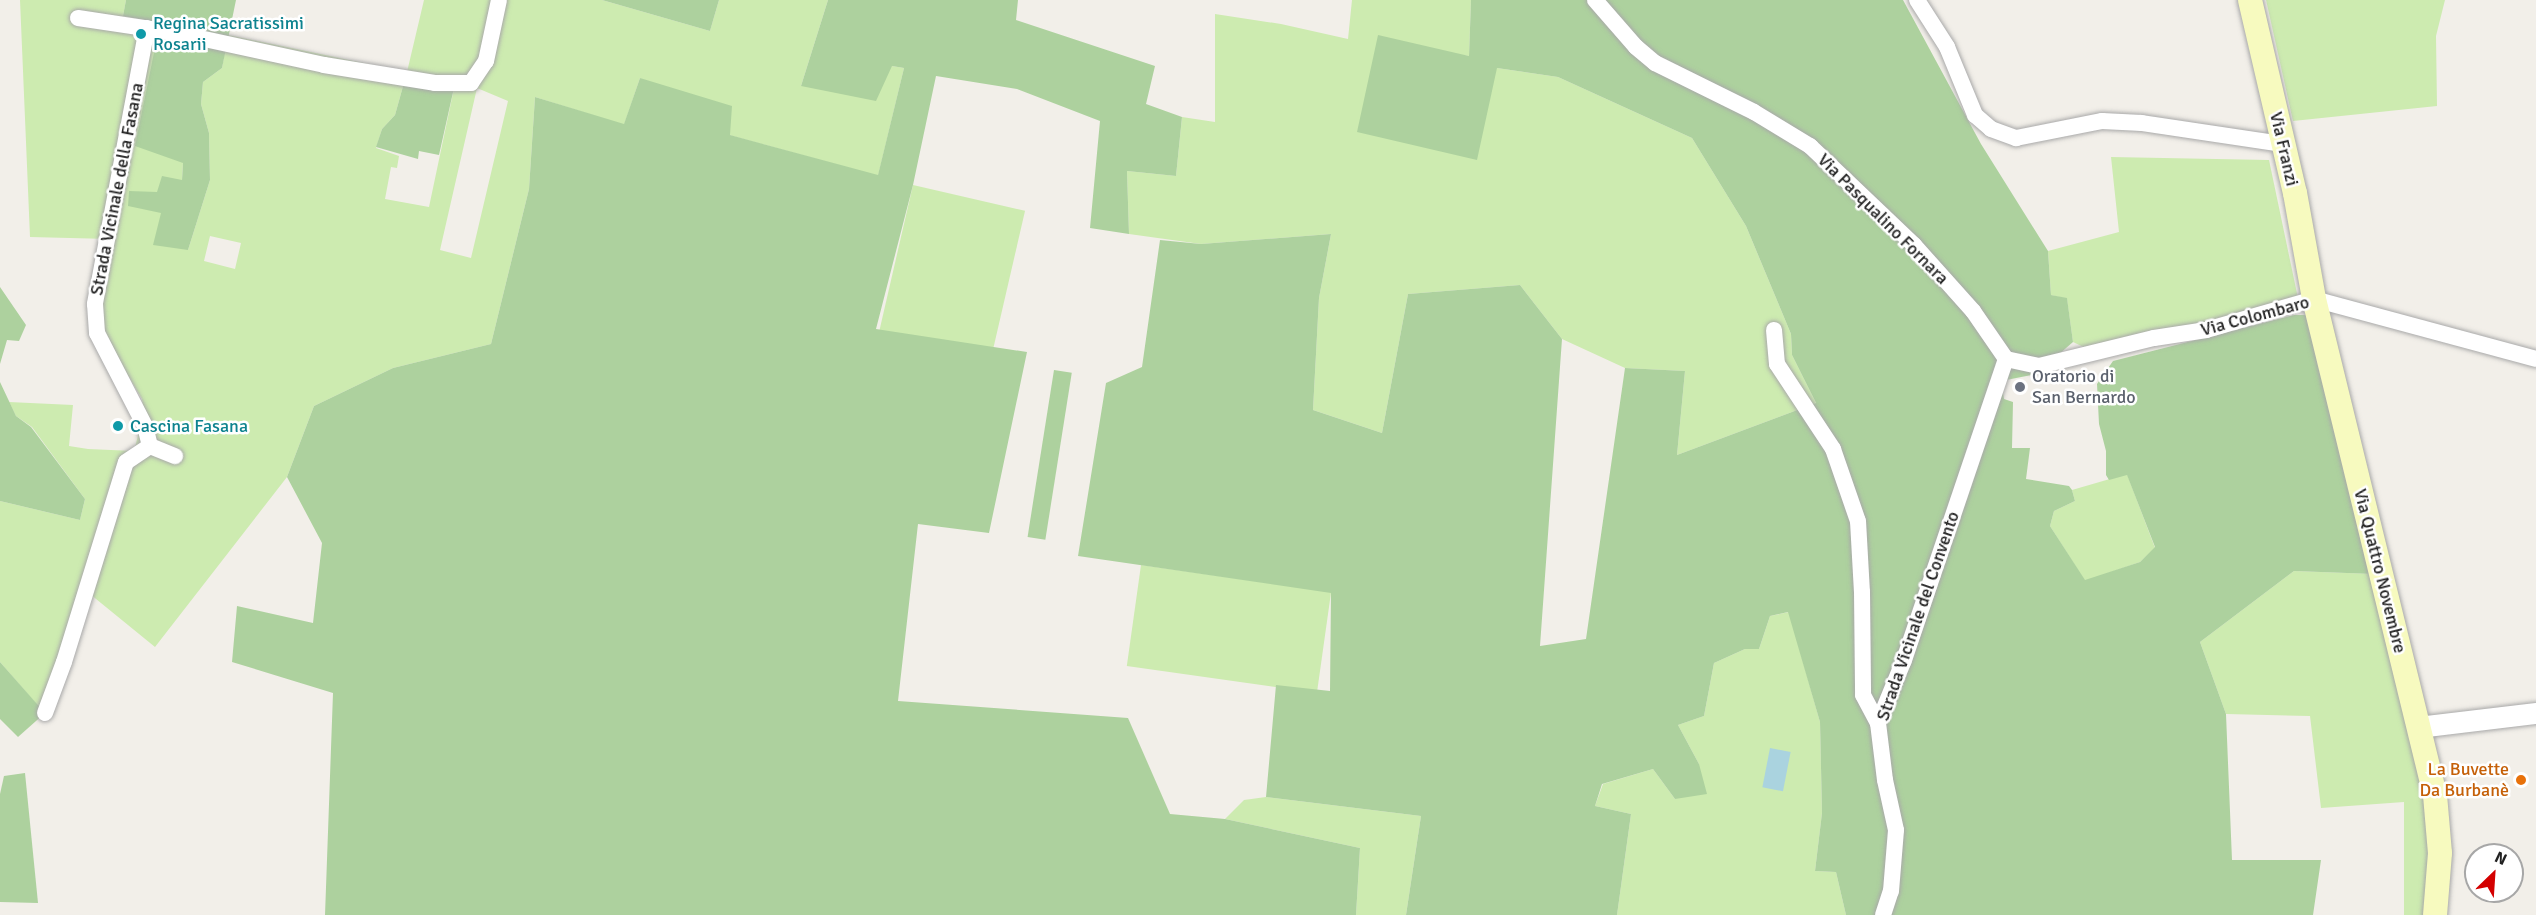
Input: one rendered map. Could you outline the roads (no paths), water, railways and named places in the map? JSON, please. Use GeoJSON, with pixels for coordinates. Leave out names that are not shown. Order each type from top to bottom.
{"type":"FeatureCollection","features":[{"type":"Feature","properties":{"kind":"main road","name":"Via Franzi"},"geometry":{"type":"LineString","coordinates":[[2250,0],[2296,197],[2314,299]]}},
{"type":"Feature","properties":{"kind":"main road","name":"Via Quattro Novembre"},"geometry":{"type":"LineString","coordinates":[[2314,299],[2436,806],[2440,853],[2435,915]]}},
{"type":"Feature","properties":{"kind":"street"},"geometry":{"type":"LineString","coordinates":[[78,18],[147,28],[324,65],[435,83],[471,83],[486,61],[499,0]]}},
{"type":"Feature","properties":{"kind":"street","name":"Via Pasqualino Fornara"},"geometry":{"type":"LineString","coordinates":[[1595,0],[1636,47],[1655,63],[1754,112],[1810,146],[1914,245],[1973,311],[2006,359]]}},
{"type":"Feature","properties":{"kind":"street"},"geometry":{"type":"LineString","coordinates":[[1917,0],[1947,47],[1975,115],[1991,129],[2016,138],[2102,121],[2142,123],[2283,144]]}},
{"type":"Feature","properties":{"kind":"street","name":"Strada Vicinale della Fasana"},"geometry":{"type":"LineString","coordinates":[[147,28],[94,304],[97,333],[145,426],[150,446]]}},
{"type":"Feature","properties":{"kind":"street","name":"Via Colombaro"},"geometry":{"type":"LineString","coordinates":[[2006,359],[2039,366],[2154,338],[2206,330],[2314,299],[2536,359]]}},
{"type":"Feature","properties":{"kind":"street"},"geometry":{"type":"LineString","coordinates":[[1774,330],[1778,363],[1833,449],[1858,520],[1862,592],[1863,695],[1878,723]]}},
{"type":"Feature","properties":{"kind":"street","name":"Strada Vicinale del Convento"},"geometry":{"type":"LineString","coordinates":[[1883,915],[1892,891],[1896,830],[1885,780],[1878,723],[1904,660],[2006,359]]}},
{"type":"Feature","properties":{"kind":"street"},"geometry":{"type":"LineString","coordinates":[[45,712],[64,662],[126,462],[150,446],[175,456]]}},
{"type":"Feature","properties":{"kind":"street"},"geometry":{"type":"LineString","coordinates":[[2418,727],[2536,713]]}},
{"type":"Feature","properties":{"kind":"water"},"geometry":{"type":"Polygon","coordinates":[[[1770,748],[1791,752],[1783,791],[1762,787],[1770,748]]]}},
{"type":"Feature","properties":{"kind":"place","name":"Regina Sacratissimi Rosarii"},"geometry":{"type":"Point","coordinates":[141,34]}},
{"type":"Feature","properties":{"kind":"place","name":"Oratorio di San Bernardo"},"geometry":{"type":"Point","coordinates":[2020,387]}},
{"type":"Feature","properties":{"kind":"place","name":"Cascina Fasana"},"geometry":{"type":"Point","coordinates":[118,426]}},
{"type":"Feature","properties":{"kind":"place","name":"La Buvette Da Burbanè"},"geometry":{"type":"Point","coordinates":[2521,780]}}]}
